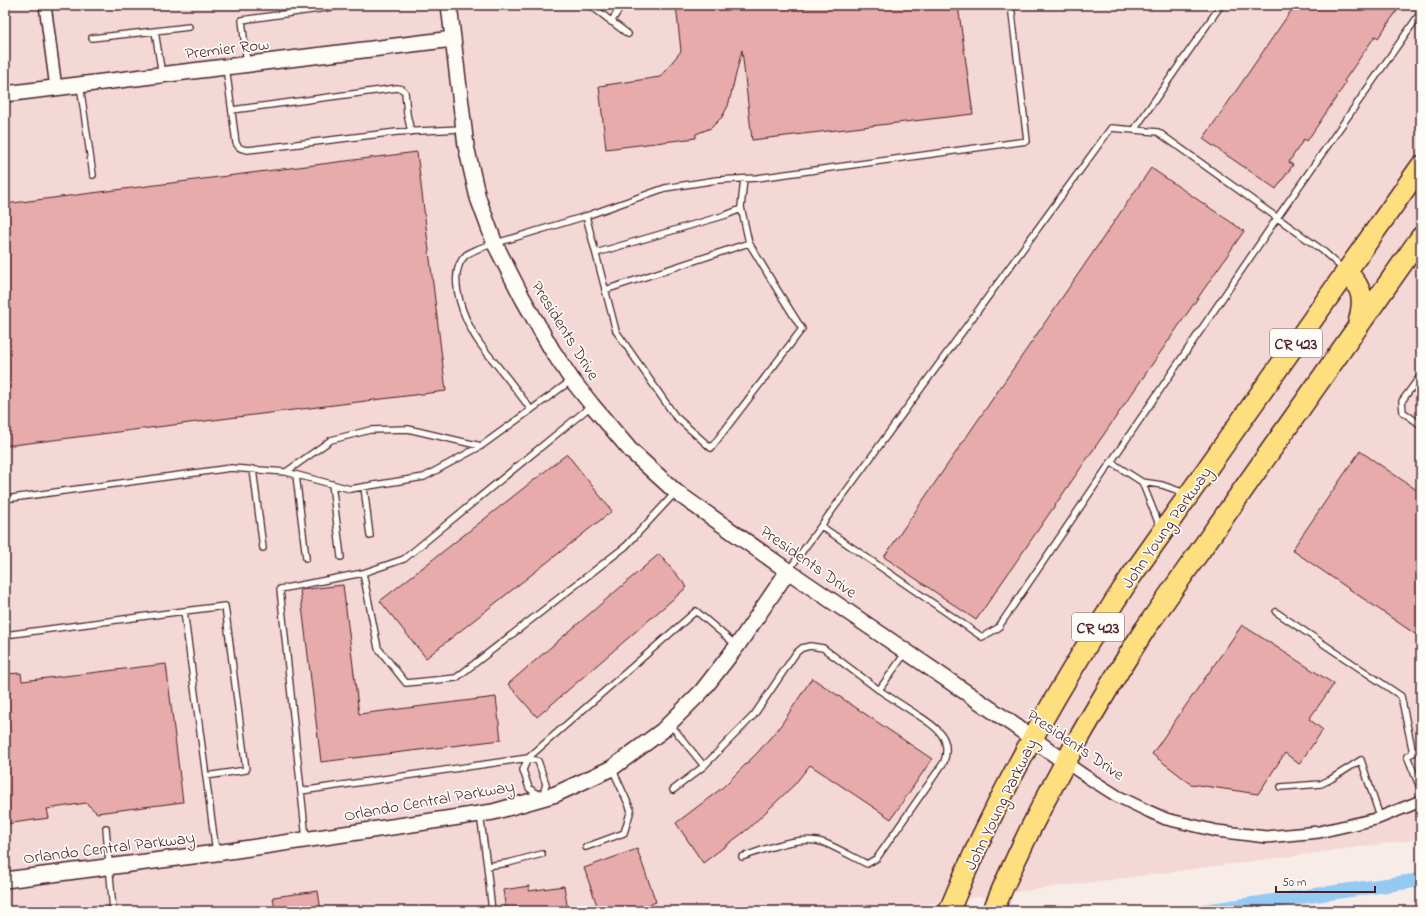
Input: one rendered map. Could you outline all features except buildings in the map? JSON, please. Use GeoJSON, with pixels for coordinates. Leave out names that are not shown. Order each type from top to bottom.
{"type":"FeatureCollection","features":[{"type":"Feature","properties":{"kind":"highway","name":"John Young Parkway"},"geometry":{"type":"LineString","coordinates":[[949,911],[979,842],[1032,737],[1085,647],[1162,532],[1421,166]]}},
{"type":"Feature","properties":{"kind":"highway","name":"CR 423"},"geometry":{"type":"LineString","coordinates":[[993,911],[1033,824],[1065,762],[1110,684],[1146,629],[1421,238]]}},
{"type":"Feature","properties":{"kind":"highway"},"geometry":{"type":"LineString","coordinates":[[1346,272],[1355,280],[1361,292],[1363,306],[1358,327]]}},
{"type":"Feature","properties":{"kind":"street"},"geometry":{"type":"LineString","coordinates":[[45,5],[56,88]]}},
{"type":"Feature","properties":{"kind":"street","name":"Presidents Drive"},"geometry":{"type":"LineString","coordinates":[[449,5],[466,146],[478,198],[495,244],[529,311],[572,380],[631,450],[676,492],[788,571],[1032,737],[1087,777],[1148,812],[1166,819],[1217,832],[1266,837],[1319,832],[1380,817],[1421,801]]}},
{"type":"Feature","properties":{"kind":"street","name":"Premier Row"},"geometry":{"type":"LineString","coordinates":[[5,94],[453,39]]}},
{"type":"Feature","properties":{"kind":"street","name":"Orlando Central Parkway"},"geometry":{"type":"LineString","coordinates":[[5,880],[216,853],[493,812],[556,794],[612,768],[670,724],[702,691],[737,646],[788,571]]}},
{"type":"Feature","properties":{"kind":"lane"},"geometry":{"type":"LineString","coordinates":[[247,64],[242,20],[348,5]]}},
{"type":"Feature","properties":{"kind":"lane"},"geometry":{"type":"LineString","coordinates":[[590,5],[628,34]]}},
{"type":"Feature","properties":{"kind":"lane"},"geometry":{"type":"LineString","coordinates":[[611,22],[622,5]]}},
{"type":"Feature","properties":{"kind":"lane"},"geometry":{"type":"LineString","coordinates":[[531,410],[470,329],[460,303],[456,276],[459,263],[467,254],[480,248],[586,216],[665,188],[717,180],[744,179],[1027,141],[1011,5]]}},
{"type":"Feature","properties":{"kind":"lane"},"geometry":{"type":"LineString","coordinates":[[1134,130],[1221,5]]}},
{"type":"Feature","properties":{"kind":"lane"},"geometry":{"type":"LineString","coordinates":[[821,526],[982,637],[998,628],[1277,218],[1421,12]]}},
{"type":"Feature","properties":{"kind":"lane"},"geometry":{"type":"LineString","coordinates":[[92,38],[189,27]]}},
{"type":"Feature","properties":{"kind":"lane"},"geometry":{"type":"LineString","coordinates":[[155,31],[162,75]]}},
{"type":"Feature","properties":{"kind":"lane"},"geometry":{"type":"LineString","coordinates":[[226,67],[236,143],[238,148],[248,150],[411,132],[464,129]]}},
{"type":"Feature","properties":{"kind":"lane"},"geometry":{"type":"LineString","coordinates":[[80,85],[92,175]]}},
{"type":"Feature","properties":{"kind":"lane"},"geometry":{"type":"LineString","coordinates":[[232,110],[397,88],[402,89],[405,92],[407,114],[411,132]]}},
{"type":"Feature","properties":{"kind":"lane"},"geometry":{"type":"LineString","coordinates":[[788,571],[1112,128],[1158,132],[1322,250],[1346,272]]}},
{"type":"Feature","properties":{"kind":"lane"},"geometry":{"type":"LineString","coordinates":[[586,216],[616,331],[675,416],[711,448],[802,329],[749,243],[741,209],[744,179]]}},
{"type":"Feature","properties":{"kind":"lane"},"geometry":{"type":"LineString","coordinates":[[596,253],[726,215],[741,209]]}},
{"type":"Feature","properties":{"kind":"lane"},"geometry":{"type":"LineString","coordinates":[[605,290],[749,243]]}},
{"type":"Feature","properties":{"kind":"lane"},"geometry":{"type":"LineString","coordinates":[[1421,375],[1402,401],[1403,412],[1421,425]]}},
{"type":"Feature","properties":{"kind":"lane"},"geometry":{"type":"LineString","coordinates":[[5,499],[231,468],[286,472],[350,489],[424,478],[481,446],[572,380]]}},
{"type":"Feature","properties":{"kind":"lane"},"geometry":{"type":"LineString","coordinates":[[306,839],[280,589],[363,573],[404,559],[592,405]]}},
{"type":"Feature","properties":{"kind":"lane"},"geometry":{"type":"LineString","coordinates":[[286,472],[331,440],[370,430],[408,429],[481,446]]}},
{"type":"Feature","properties":{"kind":"lane"},"geometry":{"type":"LineString","coordinates":[[1111,462],[1142,482],[1162,485],[1189,495]]}},
{"type":"Feature","properties":{"kind":"lane"},"geometry":{"type":"LineString","coordinates":[[253,469],[262,548]]}},
{"type":"Feature","properties":{"kind":"lane"},"geometry":{"type":"LineString","coordinates":[[296,475],[306,558]]}},
{"type":"Feature","properties":{"kind":"lane"},"geometry":{"type":"LineString","coordinates":[[1142,482],[1162,532]]}},
{"type":"Feature","properties":{"kind":"lane"},"geometry":{"type":"LineString","coordinates":[[332,484],[340,557]]}},
{"type":"Feature","properties":{"kind":"lane"},"geometry":{"type":"LineString","coordinates":[[364,487],[370,536]]}},
{"type":"Feature","properties":{"kind":"lane"},"geometry":{"type":"LineString","coordinates":[[363,573],[378,648],[406,683],[456,678],[626,546],[676,492]]}},
{"type":"Feature","properties":{"kind":"lane"},"geometry":{"type":"LineString","coordinates":[[5,635],[225,606],[246,770],[206,776]]}},
{"type":"Feature","properties":{"kind":"lane"},"geometry":{"type":"LineString","coordinates":[[184,611],[216,853]]}},
{"type":"Feature","properties":{"kind":"lane"},"geometry":{"type":"LineString","coordinates":[[301,791],[528,758],[538,761],[546,784],[542,798],[529,788],[523,770],[528,758],[696,611],[737,646]]}},
{"type":"Feature","properties":{"kind":"lane"},"geometry":{"type":"LineString","coordinates":[[1276,612],[1401,696],[1413,753]]}},
{"type":"Feature","properties":{"kind":"lane"},"geometry":{"type":"LineString","coordinates":[[673,790],[704,766],[754,715],[796,653],[802,648],[810,646],[823,648],[879,690],[938,729],[945,741],[946,755],[944,762],[877,858],[867,864],[824,843],[812,841],[786,843],[742,857]]}},
{"type":"Feature","properties":{"kind":"lane"},"geometry":{"type":"LineString","coordinates":[[879,690],[906,651]]}},
{"type":"Feature","properties":{"kind":"lane"},"geometry":{"type":"LineString","coordinates":[[670,724],[704,766]]}},
{"type":"Feature","properties":{"kind":"lane"},"geometry":{"type":"LineString","coordinates":[[1421,749],[1407,756],[1421,790]]}},
{"type":"Feature","properties":{"kind":"lane"},"geometry":{"type":"LineString","coordinates":[[1280,787],[1321,784],[1360,760],[1380,817]]}},
{"type":"Feature","properties":{"kind":"lane"},"geometry":{"type":"LineString","coordinates":[[586,847],[624,833],[631,810],[612,768]]}},
{"type":"Feature","properties":{"kind":"lane"},"geometry":{"type":"LineString","coordinates":[[480,814],[492,911]]}},
{"type":"Feature","properties":{"kind":"lane"},"geometry":{"type":"LineString","coordinates":[[106,828],[110,866],[112,911]]}},
{"type":"Feature","properties":{"kind":"lane"},"geometry":{"type":"LineString","coordinates":[[487,866],[508,863],[542,854]]}},
{"type":"Feature","properties":{"kind":"shaded area"},"geometry":{"type":"Polygon","coordinates":[[[5,5],[1421,5],[1421,839],[873,911],[5,911],[5,5]]]}},
{"type":"Feature","properties":{"kind":"waterway"},"geometry":{"type":"LineString","coordinates":[[1203,911],[1421,880]]}}]}
